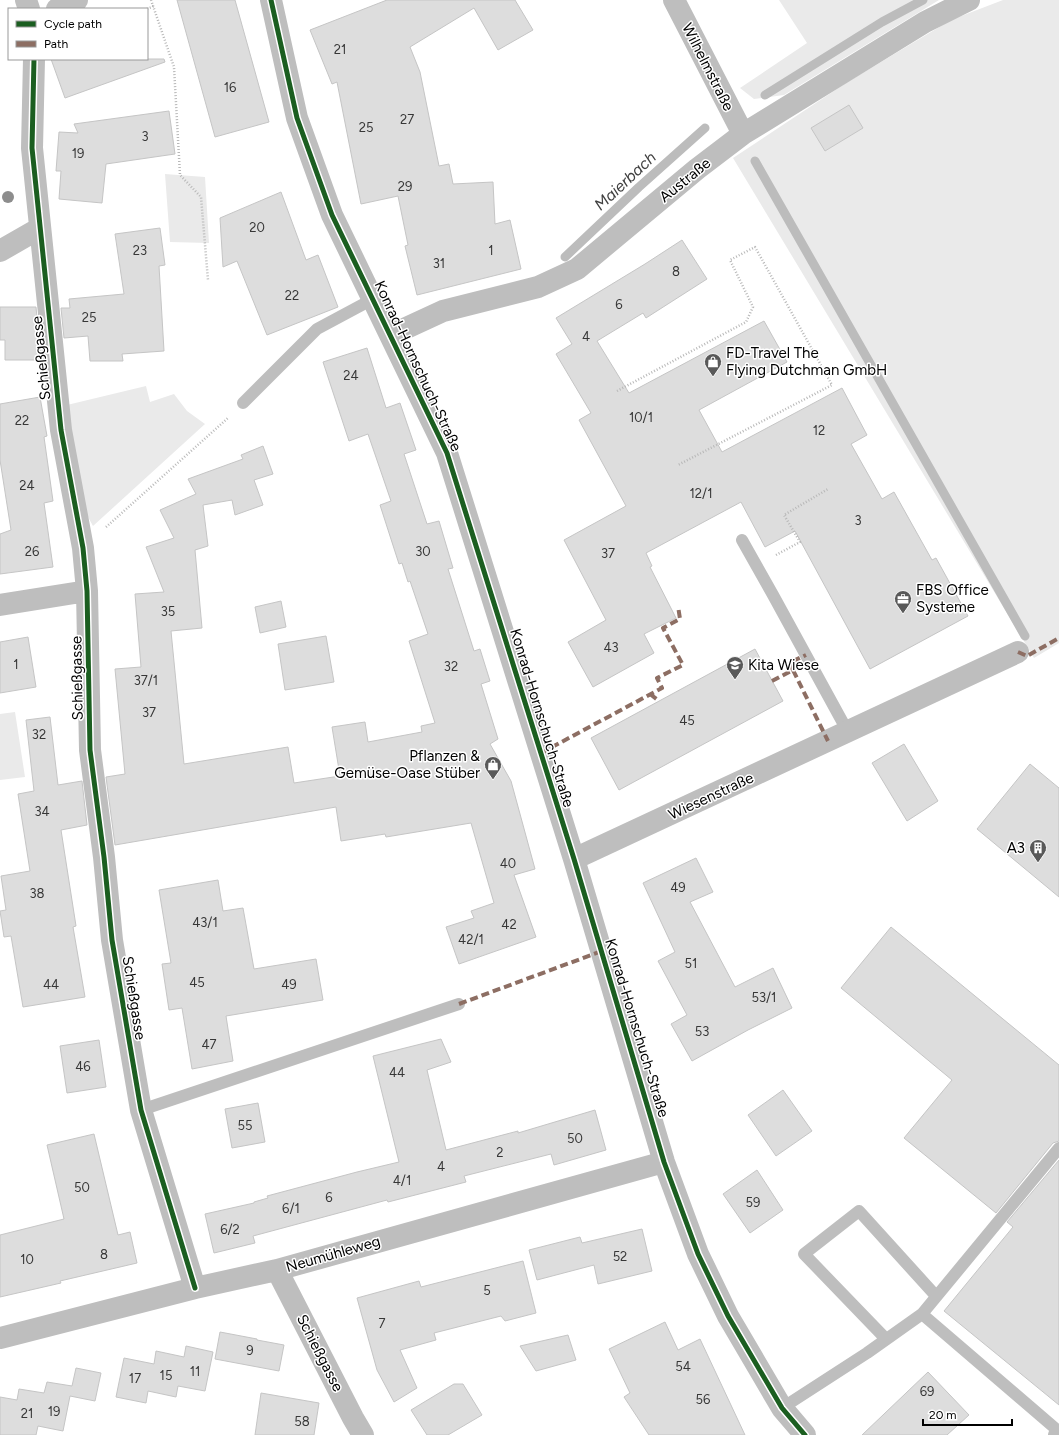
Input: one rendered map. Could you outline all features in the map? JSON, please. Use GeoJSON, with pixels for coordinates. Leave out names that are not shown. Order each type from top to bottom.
{"type":"FeatureCollection","features":[{"type":"Feature","properties":{"kind":"street"},"geometry":{"type":"LineString","coordinates":[[59,8],[77,0]]}},
{"type":"Feature","properties":{"kind":"street","name":"Konrad-Hornschuch-Straße"},"geometry":{"type":"LineString","coordinates":[[271,0],[297,118],[332,215],[447,454],[574,860],[664,1162],[698,1254],[728,1316],[782,1408],[805,1435]]}},
{"type":"Feature","properties":{"kind":"street","name":"Wilhelmstraße"},"geometry":{"type":"LineString","coordinates":[[674,0],[743,134]]}},
{"type":"Feature","properties":{"kind":"street","name":"Austraße"},"geometry":{"type":"LineString","coordinates":[[391,335],[443,311],[538,287],[577,269],[698,169],[743,134],[925,22],[970,0]]}},
{"type":"Feature","properties":{"kind":"street","name":"Schießgasse"},"geometry":{"type":"LineString","coordinates":[[34,60],[32,148],[61,430],[83,548],[87,591],[90,750],[104,857],[112,940],[140,1110],[195,1288]]}},
{"type":"Feature","properties":{"kind":"street"},"geometry":{"type":"LineString","coordinates":[[0,251],[40,228]]}},
{"type":"Feature","properties":{"kind":"street"},"geometry":{"type":"LineString","coordinates":[[0,606],[87,591]]}},
{"type":"Feature","properties":{"kind":"street","name":"Wiesenstraße"},"geometry":{"type":"LineString","coordinates":[[574,860],[1018,652]]}},
{"type":"Feature","properties":{"kind":"street","name":"Neumühleweg"},"geometry":{"type":"LineString","coordinates":[[0,1338],[195,1288],[277,1270],[664,1162]]}},
{"type":"Feature","properties":{"kind":"street","name":"Schießgasse"},"geometry":{"type":"LineString","coordinates":[[277,1270],[363,1435]]}},
{"type":"Feature","properties":{"kind":"lane","name":"Konrad-Hornschuch-Straße"},"geometry":{"type":"LineString","coordinates":[[243,404],[317,329],[373,300]]}},
{"type":"Feature","properties":{"kind":"lane"},"geometry":{"type":"LineString","coordinates":[[742,540],[848,732]]}},
{"type":"Feature","properties":{"kind":"lane"},"geometry":{"type":"LineString","coordinates":[[140,1110],[459,1004]]}},
{"type":"Feature","properties":{"kind":"lane"},"geometry":{"type":"LineString","coordinates":[[782,1408],[922,1314],[1059,1148]]}},
{"type":"Feature","properties":{"kind":"lane"},"geometry":{"type":"LineString","coordinates":[[886,1339],[804,1254],[859,1211],[936,1296]]}},
{"type":"Feature","properties":{"kind":"lane"},"geometry":{"type":"LineString","coordinates":[[922,1314],[1056,1429],[1054,1435]]}},
{"type":"Feature","properties":{"kind":"path"},"geometry":{"type":"LineString","coordinates":[[151,0],[174,67],[180,175],[201,197],[208,280]]}},
{"type":"Feature","properties":{"kind":"path"},"geometry":{"type":"LineString","coordinates":[[148,9],[154,6]]}},
{"type":"Feature","properties":{"kind":"path"},"geometry":{"type":"LineString","coordinates":[[617,390],[746,322],[753,307],[730,260],[755,247],[832,384],[678,465]]}},
{"type":"Feature","properties":{"kind":"path"},"geometry":{"type":"LineString","coordinates":[[83,548],[243,404]]}},
{"type":"Feature","properties":{"kind":"path"},"geometry":{"type":"LineString","coordinates":[[756,565],[800,542],[784,515],[828,490]]}},
{"type":"Feature","properties":{"kind":"shaded area"},"geometry":{"type":"Polygon","coordinates":[[[779,0],[939,0],[784,95],[754,99],[740,88],[807,43],[779,0]]]}},
{"type":"Feature","properties":{"kind":"shaded area"},"geometry":{"type":"Polygon","coordinates":[[[1003,0],[1059,0],[1059,643],[1034,658],[733,158],[846,83],[951,20],[1003,0]]]}},
{"type":"Feature","properties":{"kind":"shaded area"},"geometry":{"type":"Polygon","coordinates":[[[165,174],[205,177],[209,243],[170,242],[165,174]]]}},
{"type":"Feature","properties":{"kind":"shaded area"},"geometry":{"type":"Polygon","coordinates":[[[146,386],[150,402],[174,394],[187,411],[205,424],[93,526],[83,508],[67,405],[146,386]]]}},
{"type":"Feature","properties":{"kind":"shaded area"},"geometry":{"type":"Polygon","coordinates":[[[15,712],[25,777],[0,780],[0,714],[15,712]]]}},
{"type":"Feature","properties":{"kind":"building"},"geometry":{"type":"Polygon","coordinates":[[[177,0],[235,0],[269,122],[215,137],[177,0]]]}},
{"type":"Feature","properties":{"kind":"building"},"geometry":{"type":"Polygon","coordinates":[[[387,0],[515,0],[533,30],[498,50],[474,8],[410,47],[420,72],[439,166],[449,164],[453,184],[493,182],[495,224],[510,220],[521,269],[417,295],[405,246],[408,245],[398,196],[361,204],[337,82],[332,84],[310,30],[387,0]]]}},
{"type":"Feature","properties":{"kind":"building"},"geometry":{"type":"Polygon","coordinates":[[[164,59],[165,62],[65,98],[51,60],[164,59]]]}},
{"type":"Feature","properties":{"kind":"building"},"geometry":{"type":"Polygon","coordinates":[[[849,105],[863,128],[825,151],[811,128],[849,105]]]}},
{"type":"Feature","properties":{"kind":"building"},"geometry":{"type":"Polygon","coordinates":[[[169,111],[175,154],[106,164],[102,203],[59,199],[61,171],[56,171],[59,132],[78,133],[74,124],[169,111]]]}},
{"type":"Feature","properties":{"kind":"building"},"geometry":{"type":"Polygon","coordinates":[[[281,192],[306,260],[318,255],[338,307],[267,335],[237,261],[223,267],[220,218],[281,192]]]}},
{"type":"Feature","properties":{"kind":"building"},"geometry":{"type":"Polygon","coordinates":[[[160,228],[165,265],[159,266],[164,351],[122,354],[123,361],[90,361],[88,336],[64,338],[61,308],[70,308],[69,299],[124,294],[115,234],[160,228]]]}},
{"type":"Feature","properties":{"kind":"building"},"geometry":{"type":"Polygon","coordinates":[[[682,240],[707,279],[646,318],[643,313],[597,341],[629,393],[764,321],[787,362],[699,410],[722,452],[842,388],[867,435],[851,444],[882,499],[894,492],[932,560],[936,558],[968,616],[870,669],[795,531],[765,547],[741,502],[646,553],[652,566],[650,567],[676,618],[644,634],[654,653],[593,687],[568,642],[606,620],[564,540],[626,506],[579,420],[591,413],[556,354],[572,344],[556,318],[682,240]]]}},
{"type":"Feature","properties":{"kind":"building"},"geometry":{"type":"Polygon","coordinates":[[[0,307],[36,307],[41,360],[5,360],[5,340],[0,340],[0,307]]]}},
{"type":"Feature","properties":{"kind":"building"},"geometry":{"type":"Polygon","coordinates":[[[367,348],[386,408],[400,403],[416,450],[404,454],[427,524],[439,521],[453,568],[448,569],[474,651],[480,649],[490,681],[481,684],[498,739],[490,744],[511,781],[535,869],[514,875],[536,937],[459,964],[446,927],[474,918],[471,911],[494,903],[471,823],[386,837],[385,834],[341,841],[336,807],[115,845],[106,777],[125,774],[115,669],[141,667],[135,594],[164,592],[146,547],[174,538],[160,510],[196,494],[188,479],[243,459],[241,455],[263,446],[273,474],[254,480],[263,505],[235,515],[232,500],[203,505],[208,546],[195,550],[202,628],[171,631],[184,764],[288,747],[294,783],[340,776],[332,727],[365,722],[368,742],[422,732],[421,726],[435,723],[409,641],[428,634],[410,581],[408,582],[402,563],[399,564],[380,505],[391,501],[368,434],[349,441],[323,362],[367,348]]]}},
{"type":"Feature","properties":{"kind":"building"},"geometry":{"type":"Polygon","coordinates":[[[40,397],[47,436],[44,437],[53,501],[44,503],[53,567],[0,574],[0,534],[11,530],[0,460],[0,404],[40,397]]]}},
{"type":"Feature","properties":{"kind":"building"},"geometry":{"type":"Polygon","coordinates":[[[281,601],[286,627],[260,633],[255,607],[281,601]]]}},
{"type":"Feature","properties":{"kind":"building"},"geometry":{"type":"Polygon","coordinates":[[[326,636],[334,682],[285,690],[278,644],[326,636]]]}},
{"type":"Feature","properties":{"kind":"building"},"geometry":{"type":"Polygon","coordinates":[[[28,637],[36,687],[0,693],[0,642],[28,637]]]}},
{"type":"Feature","properties":{"kind":"building"},"geometry":{"type":"Polygon","coordinates":[[[755,649],[783,701],[619,790],[591,738],[755,649]]]}},
{"type":"Feature","properties":{"kind":"building"},"geometry":{"type":"Polygon","coordinates":[[[50,717],[58,785],[82,781],[87,825],[61,830],[76,926],[73,927],[85,997],[23,1007],[11,936],[4,937],[0,911],[6,910],[1,876],[30,871],[18,794],[34,791],[26,720],[50,717]]]}},
{"type":"Feature","properties":{"kind":"building"},"geometry":{"type":"Polygon","coordinates":[[[904,744],[938,801],[907,821],[872,763],[904,744]]]}},
{"type":"Feature","properties":{"kind":"building","name":"A3"},"geometry":{"type":"Polygon","coordinates":[[[1030,764],[1059,788],[1059,897],[977,829],[1030,764]]]}},
{"type":"Feature","properties":{"kind":"building"},"geometry":{"type":"Polygon","coordinates":[[[696,858],[713,892],[690,902],[735,987],[773,968],[792,1008],[692,1061],[671,1024],[687,1015],[658,961],[675,952],[643,883],[696,858]]]}},
{"type":"Feature","properties":{"kind":"building"},"geometry":{"type":"Polygon","coordinates":[[[218,880],[223,911],[243,908],[254,969],[316,959],[323,1000],[226,1016],[233,1061],[192,1069],[182,1008],[169,1010],[162,964],[171,963],[159,890],[218,880]]]}},
{"type":"Feature","properties":{"kind":"building"},"geometry":{"type":"Polygon","coordinates":[[[891,927],[1059,1065],[1059,1141],[1053,1143],[996,1213],[904,1138],[952,1080],[841,988],[891,927]]]}},
{"type":"Feature","properties":{"kind":"building"},"geometry":{"type":"Polygon","coordinates":[[[441,1039],[451,1062],[427,1070],[446,1150],[518,1131],[518,1133],[595,1110],[606,1150],[554,1165],[551,1154],[464,1176],[466,1182],[388,1202],[387,1200],[253,1236],[255,1243],[214,1253],[205,1214],[254,1203],[268,1198],[267,1196],[399,1162],[373,1056],[441,1039]]]}},
{"type":"Feature","properties":{"kind":"building"},"geometry":{"type":"Polygon","coordinates":[[[99,1040],[106,1087],[67,1093],[60,1046],[99,1040]]]}},
{"type":"Feature","properties":{"kind":"building"},"geometry":{"type":"Polygon","coordinates":[[[783,1090],[812,1131],[776,1156],[748,1115],[783,1090]]]}},
{"type":"Feature","properties":{"kind":"building"},"geometry":{"type":"Polygon","coordinates":[[[258,1103],[265,1142],[232,1148],[225,1109],[258,1103]]]}},
{"type":"Feature","properties":{"kind":"building"},"geometry":{"type":"Polygon","coordinates":[[[94,1134],[118,1235],[130,1232],[137,1263],[0,1297],[0,1235],[64,1219],[47,1145],[94,1134]]]}},
{"type":"Feature","properties":{"kind":"building"},"geometry":{"type":"Polygon","coordinates":[[[1059,1160],[1059,1405],[944,1311],[1013,1227],[1007,1222],[1059,1160]]]}},
{"type":"Feature","properties":{"kind":"building"},"geometry":{"type":"Polygon","coordinates":[[[757,1170],[783,1210],[750,1233],[723,1194],[757,1170]]]}},
{"type":"Feature","properties":{"kind":"building"},"geometry":{"type":"Polygon","coordinates":[[[642,1229],[652,1271],[598,1284],[594,1265],[537,1280],[529,1250],[580,1237],[582,1243],[642,1229]]]}},
{"type":"Feature","properties":{"kind":"building"},"geometry":{"type":"Polygon","coordinates":[[[523,1261],[536,1313],[505,1321],[501,1316],[434,1333],[436,1340],[400,1350],[417,1388],[394,1402],[377,1370],[357,1298],[419,1281],[421,1287],[523,1261]]]}},
{"type":"Feature","properties":{"kind":"building"},"geometry":{"type":"Polygon","coordinates":[[[665,1322],[678,1350],[700,1339],[745,1435],[649,1435],[624,1397],[630,1393],[609,1349],[665,1322]]]}},
{"type":"Feature","properties":{"kind":"building"},"geometry":{"type":"Polygon","coordinates":[[[220,1332],[284,1345],[279,1371],[215,1359],[220,1332]]]}},
{"type":"Feature","properties":{"kind":"building"},"geometry":{"type":"Polygon","coordinates":[[[568,1335],[576,1360],[536,1371],[520,1346],[568,1335]]]}},
{"type":"Feature","properties":{"kind":"building"},"geometry":{"type":"Polygon","coordinates":[[[186,1346],[213,1352],[205,1391],[178,1386],[176,1397],[148,1391],[146,1403],[116,1397],[124,1358],[154,1364],[156,1351],[184,1357],[186,1346]]]}},
{"type":"Feature","properties":{"kind":"building"},"geometry":{"type":"Polygon","coordinates":[[[76,1368],[101,1373],[95,1401],[70,1396],[63,1431],[38,1426],[36,1435],[0,1435],[0,1397],[17,1400],[19,1389],[44,1393],[47,1382],[72,1386],[76,1368]]]}},
{"type":"Feature","properties":{"kind":"building"},"geometry":{"type":"Polygon","coordinates":[[[928,1372],[969,1415],[947,1435],[862,1435],[928,1372]]]}},
{"type":"Feature","properties":{"kind":"building"},"geometry":{"type":"Polygon","coordinates":[[[454,1384],[463,1384],[482,1415],[448,1435],[427,1435],[411,1410],[454,1384]]]}},
{"type":"Feature","properties":{"kind":"building"},"geometry":{"type":"Polygon","coordinates":[[[261,1393],[319,1403],[314,1435],[255,1435],[261,1393]]]}},
{"type":"Feature","properties":{"kind":"waterway","name":"Maierbach"},"geometry":{"type":"LineString","coordinates":[[765,95],[882,22],[923,0]]}},
{"type":"Feature","properties":{"kind":"waterway","name":"Maierbach"},"geometry":{"type":"LineString","coordinates":[[565,257],[639,187],[705,128]]}},
{"type":"Feature","properties":{"kind":"waterway"},"geometry":{"type":"LineString","coordinates":[[755,161],[1025,636]]}},
{"type":"Feature","properties":{"kind":"marked path"},"geometry":{"type":"LineString","coordinates":[[541,753],[662,688],[657,678],[683,665],[663,628],[680,619],[678,606]]}},
{"type":"Feature","properties":{"kind":"marked path"},"geometry":{"type":"LineString","coordinates":[[1018,652],[1027,656],[1059,638]]}},
{"type":"Feature","properties":{"kind":"marked path"},"geometry":{"type":"LineString","coordinates":[[793,670],[789,663],[806,655]]}},
{"type":"Feature","properties":{"kind":"marked path"},"geometry":{"type":"LineString","coordinates":[[772,681],[793,670],[828,741]]}},
{"type":"Feature","properties":{"kind":"marked path"},"geometry":{"type":"LineString","coordinates":[[650,694],[659,701]]}},
{"type":"Feature","properties":{"kind":"marked path"},"geometry":{"type":"LineString","coordinates":[[459,1004],[602,951]]}},
{"type":"Feature","properties":{"kind":"cycle path"},"geometry":{"type":"LineString","coordinates":[[271,0],[297,118],[332,215],[447,453],[574,859],[664,1162],[698,1254],[728,1316],[782,1408],[805,1435]]}},
{"type":"Feature","properties":{"kind":"cycle path"},"geometry":{"type":"LineString","coordinates":[[34,60],[32,148],[61,430],[83,548],[87,591],[90,750],[104,857],[112,940],[141,1110],[195,1288]]}},
{"type":"Feature","properties":{"kind":"place","name":"FD-Travel The Flying Dutchman GmbH"},"geometry":{"type":"Point","coordinates":[713,377]}},
{"type":"Feature","properties":{"kind":"place","name":"FBS Office Systeme"},"geometry":{"type":"Point","coordinates":[903,614]}},
{"type":"Feature","properties":{"kind":"place","name":"Kita Wiese"},"geometry":{"type":"Point","coordinates":[735,680]}},
{"type":"Feature","properties":{"kind":"place","name":"Pflanzen & Gemüse-Oase Stüber"},"geometry":{"type":"Point","coordinates":[493,780]}},
{"type":"Feature","properties":{"kind":"place","name":"A3"},"geometry":{"type":"Point","coordinates":[1038,863]}}]}
